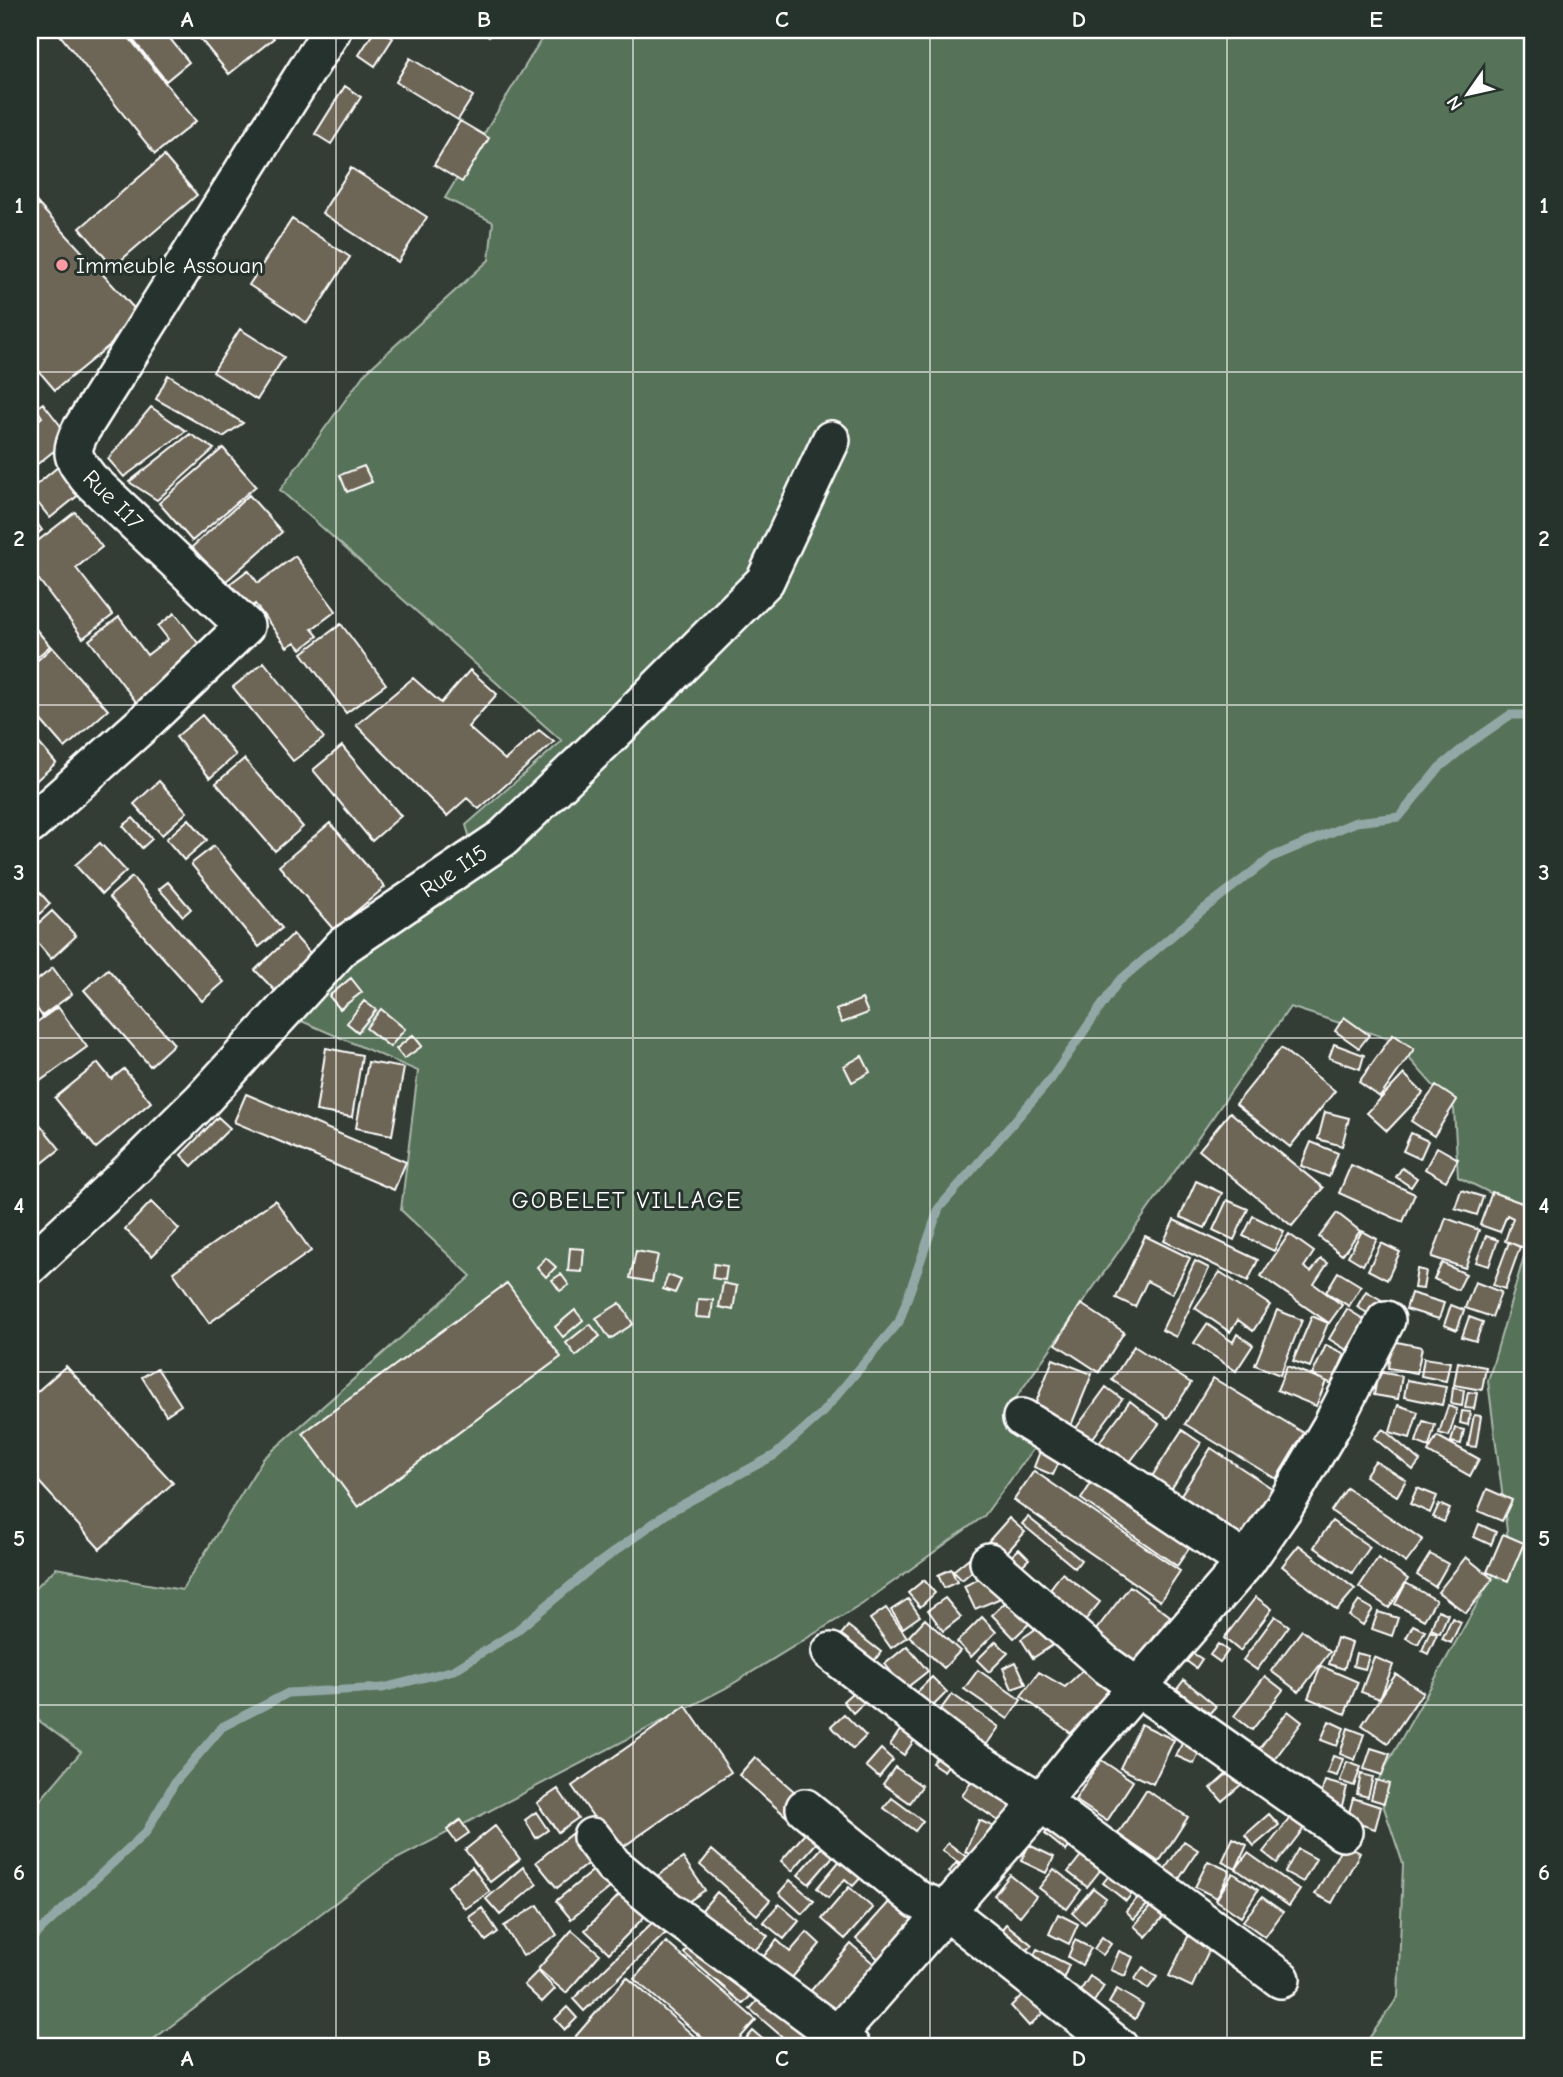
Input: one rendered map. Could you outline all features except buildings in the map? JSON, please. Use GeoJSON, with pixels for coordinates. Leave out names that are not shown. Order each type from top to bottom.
{"type":"FeatureCollection","features":[{"type":"Feature","properties":{"kind":"street","name":"Rue I17"},"geometry":{"type":"LineString","coordinates":[[30,825],[144,723],[245,626],[89,479],[75,460],[73,450],[80,430],[332,30]]}},
{"type":"Feature","properties":{"kind":"street","name":"Rue I15"},"geometry":{"type":"LineString","coordinates":[[30,1265],[202,1100],[343,946],[503,838],[765,581],[831,440]]}},
{"type":"Feature","properties":{"kind":"street"},"geometry":{"type":"LineString","coordinates":[[592,1836],[613,1865],[838,2043],[945,1910],[1247,1562],[1284,1507],[1331,1427],[1386,1320]]}},
{"type":"Feature","properties":{"kind":"street"},"geometry":{"type":"LineString","coordinates":[[1022,1418],[1123,1480],[1247,1562]]}},
{"type":"Feature","properties":{"kind":"street"},"geometry":{"type":"LineString","coordinates":[[989,1562],[1105,1664],[1343,1832]]}},
{"type":"Feature","properties":{"kind":"street"},"geometry":{"type":"LineString","coordinates":[[831,1652],[967,1756],[1041,1802],[1281,1979]]}},
{"type":"Feature","properties":{"kind":"street"},"geometry":{"type":"LineString","coordinates":[[805,1808],[918,1900],[945,1910],[1119,2047]]}},
{"type":"Feature","properties":{"kind":"green space"},"geometry":{"type":"Polygon","coordinates":[[[547,30],[1533,30],[1533,1214],[1458,1177],[1454,1109],[1393,1040],[1290,1007],[1004,1415],[1034,1448],[984,1516],[861,1605],[726,1688],[387,1864],[143,2047],[30,2047],[30,1812],[81,1752],[30,1714],[30,1593],[56,1568],[182,1590],[263,1459],[471,1276],[401,1210],[418,1071],[285,1014],[478,865],[466,825],[562,741],[280,490],[365,373],[489,260],[493,222],[445,198],[547,30]]]}},
{"type":"Feature","properties":{"kind":"green space"},"geometry":{"type":"Polygon","coordinates":[[[1533,1225],[1533,2047],[1363,2047],[1398,1997],[1403,1864],[1376,1784],[1509,1547],[1488,1381],[1533,1225]]]}},
{"type":"Feature","properties":{"kind":"waterway"},"geometry":{"type":"LineString","coordinates":[[30,1940],[146,1832],[175,1782],[222,1727],[288,1693],[383,1688],[454,1670],[515,1632],[588,1571],[669,1512],[775,1455],[821,1414],[899,1322],[939,1208],[1051,1079],[1118,982],[1200,912],[1272,857],[1356,822],[1399,817],[1439,768],[1467,745],[1510,715],[1533,713]]}},
{"type":"Feature","properties":{"kind":"place","name":"Immeuble Assouan"},"geometry":{"type":"Point","coordinates":[62,265]}},
{"type":"Feature","properties":{"kind":"district","name":"GOBELET VILLAGE"},"geometry":{"type":"Point","coordinates":[627,1200]}}]}
